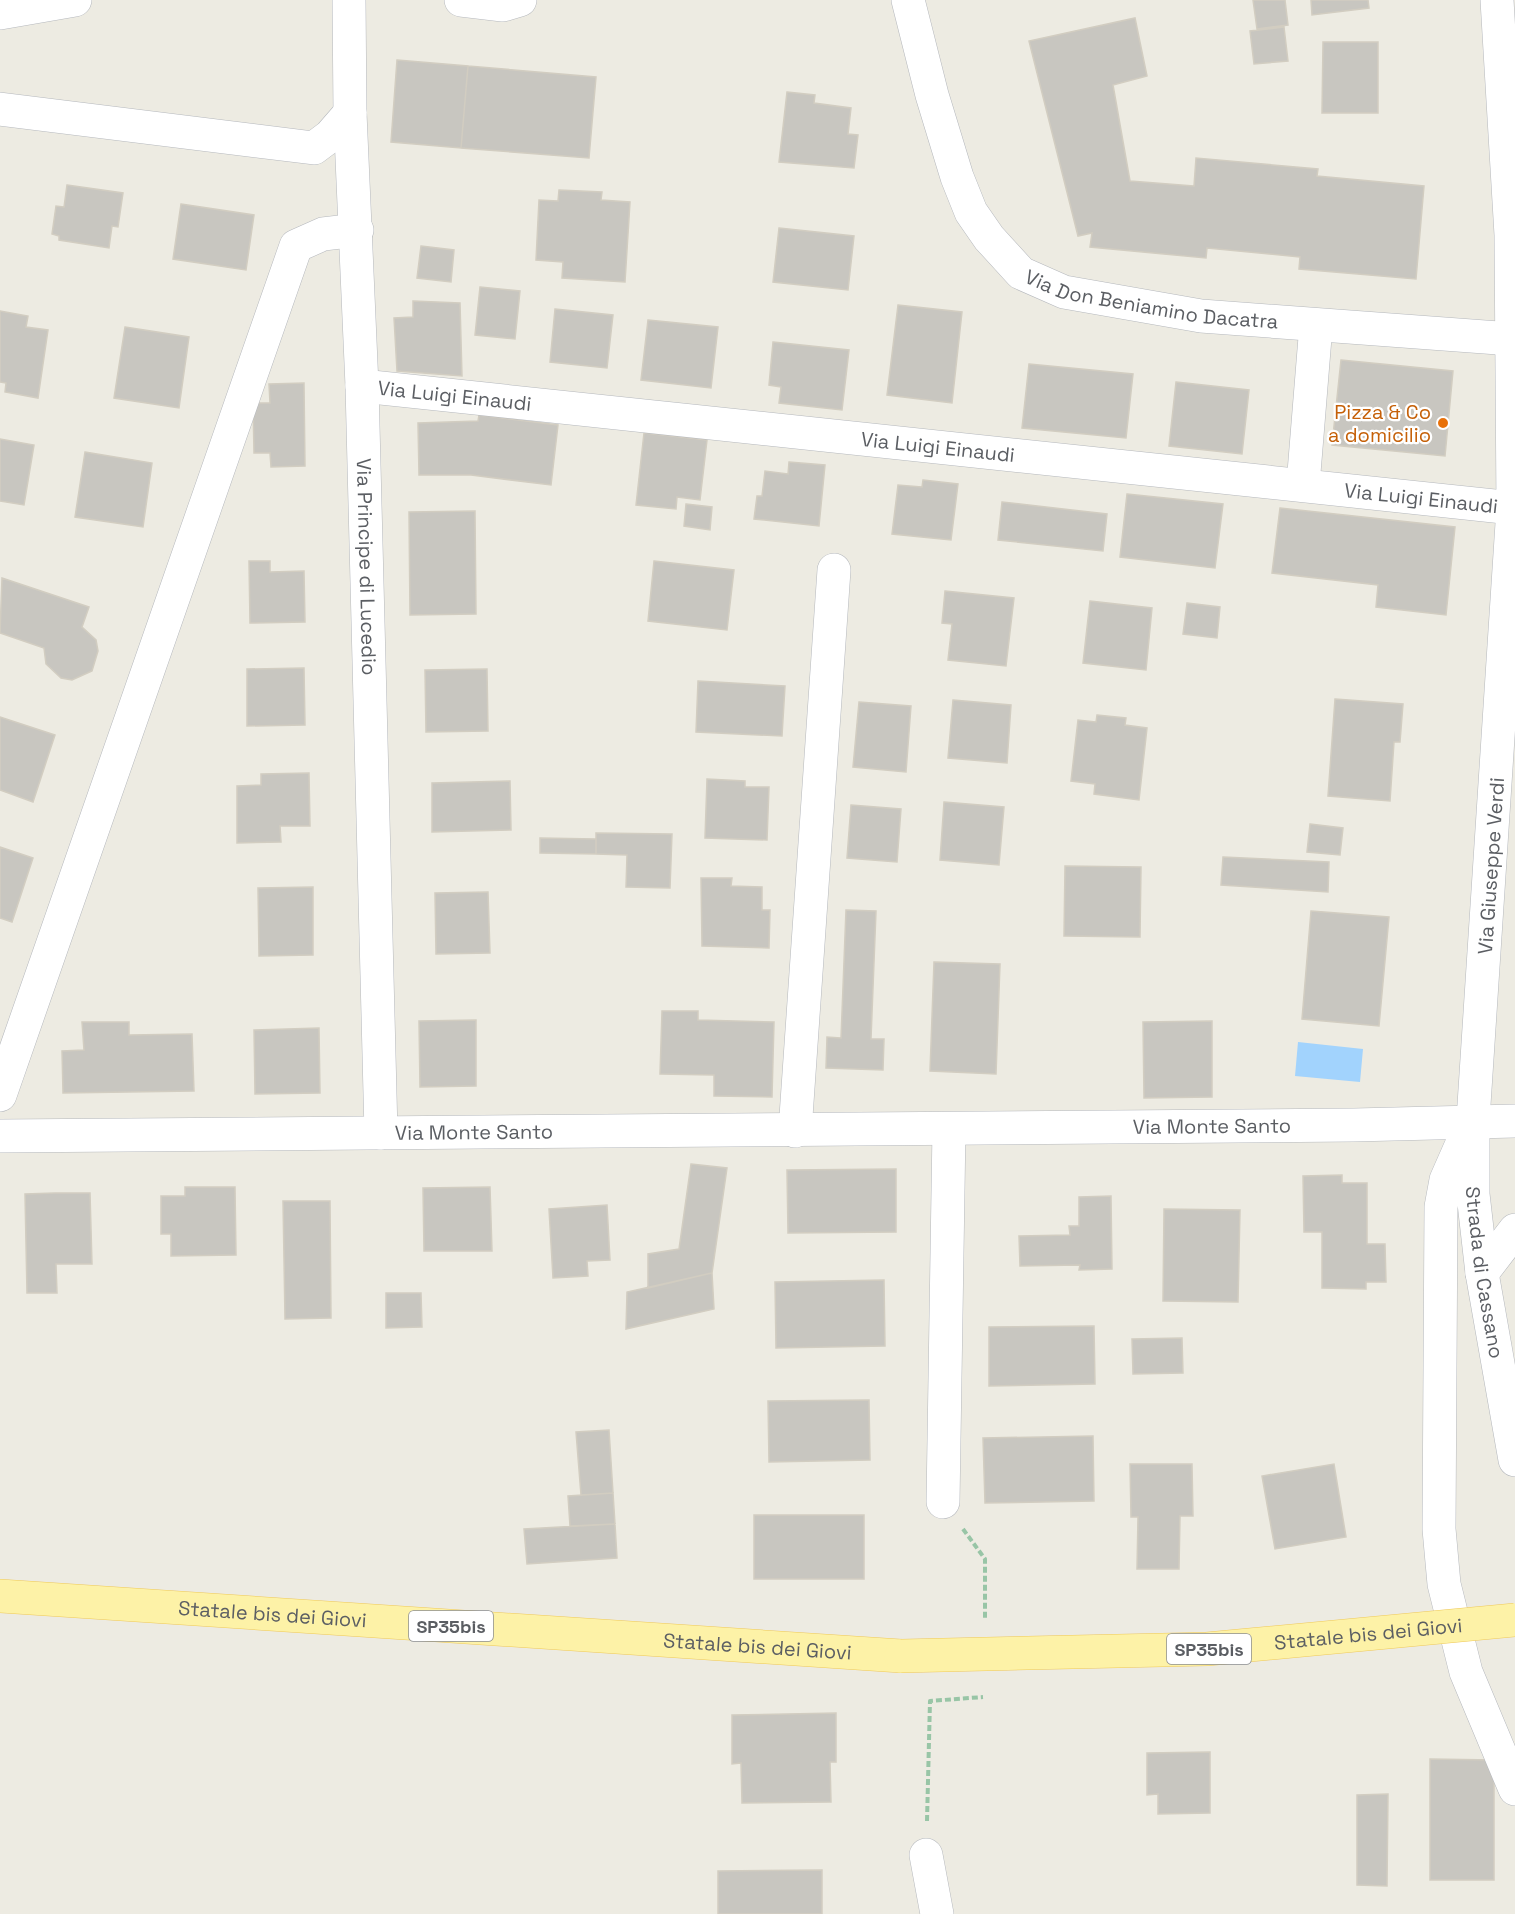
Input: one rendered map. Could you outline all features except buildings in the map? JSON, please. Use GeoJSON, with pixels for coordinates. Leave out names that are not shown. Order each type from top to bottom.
{"type":"FeatureCollection","features":[{"type":"Feature","properties":{"kind":"main road","name":"Statale bis dei Giovi"},"geometry":{"type":"LineString","coordinates":[[0,1596],[901,1656],[1207,1649],[1515,1620]]}},
{"type":"Feature","properties":{"kind":"street"},"geometry":{"type":"LineString","coordinates":[[0,14],[75,0]]}},
{"type":"Feature","properties":{"kind":"street","name":"Via Principe di Lucedio"},"geometry":{"type":"LineString","coordinates":[[349,0],[350,113],[357,230],[362,386],[381,1133]]}},
{"type":"Feature","properties":{"kind":"street"},"geometry":{"type":"LineString","coordinates":[[460,0],[503,5],[520,0]]}},
{"type":"Feature","properties":{"kind":"street","name":"Via Don Beniamino Dacatra"},"geometry":{"type":"LineString","coordinates":[[908,0],[938,116],[957,177],[971,212],[989,238],[1021,273],[1064,292],[1201,316],[1512,339]]}},
{"type":"Feature","properties":{"kind":"street","name":"Via Giuseppe Verdi"},"geometry":{"type":"LineString","coordinates":[[1473,1120],[1511,643],[1514,508],[1511,235],[1497,0]]}},
{"type":"Feature","properties":{"kind":"street"},"geometry":{"type":"LineString","coordinates":[[0,109],[314,148],[330,136],[350,113]]}},
{"type":"Feature","properties":{"kind":"street"},"geometry":{"type":"LineString","coordinates":[[0,1095],[296,246],[323,234],[357,230]]}},
{"type":"Feature","properties":{"kind":"street"},"geometry":{"type":"LineString","coordinates":[[1303,485],[1316,325]]}},
{"type":"Feature","properties":{"kind":"street","name":"Via Luigi Einaudi"},"geometry":{"type":"LineString","coordinates":[[362,386],[1514,508]]}},
{"type":"Feature","properties":{"kind":"street"},"geometry":{"type":"LineString","coordinates":[[795,1131],[834,570]]}},
{"type":"Feature","properties":{"kind":"street"},"geometry":{"type":"LineString","coordinates":[[1473,1120],[1446,1180],[1441,1207],[1439,1529],[1444,1584],[1466,1672],[1515,1790]]}},
{"type":"Feature","properties":{"kind":"street","name":"Strada di Cassano"},"geometry":{"type":"LineString","coordinates":[[1473,1120],[1473,1194],[1482,1273],[1515,1460]]}},
{"type":"Feature","properties":{"kind":"street","name":"Via Monte Santo"},"geometry":{"type":"LineString","coordinates":[[0,1136],[795,1131],[1354,1125],[1515,1120]]}},
{"type":"Feature","properties":{"kind":"street"},"geometry":{"type":"LineString","coordinates":[[943,1502],[949,1129]]}},
{"type":"Feature","properties":{"kind":"street"},"geometry":{"type":"LineString","coordinates":[[1482,1273],[1515,1230]]}},
{"type":"Feature","properties":{"kind":"street"},"geometry":{"type":"LineString","coordinates":[[926,1855],[937,1914]]}},
{"type":"Feature","properties":{"kind":"path"},"geometry":{"type":"LineString","coordinates":[[943,1502],[985,1559],[986,1620]]}},
{"type":"Feature","properties":{"kind":"path"},"geometry":{"type":"LineString","coordinates":[[926,1855],[930,1701],[983,1697]]}},
{"type":"Feature","properties":{"kind":"water"},"geometry":{"type":"Polygon","coordinates":[[[1298,1042],[1363,1049],[1360,1082],[1295,1076],[1298,1042]]]}},
{"type":"Feature","properties":{"kind":"place","name":"Pizza & Co a domicilio"},"geometry":{"type":"Point","coordinates":[1443,423]}}]}
